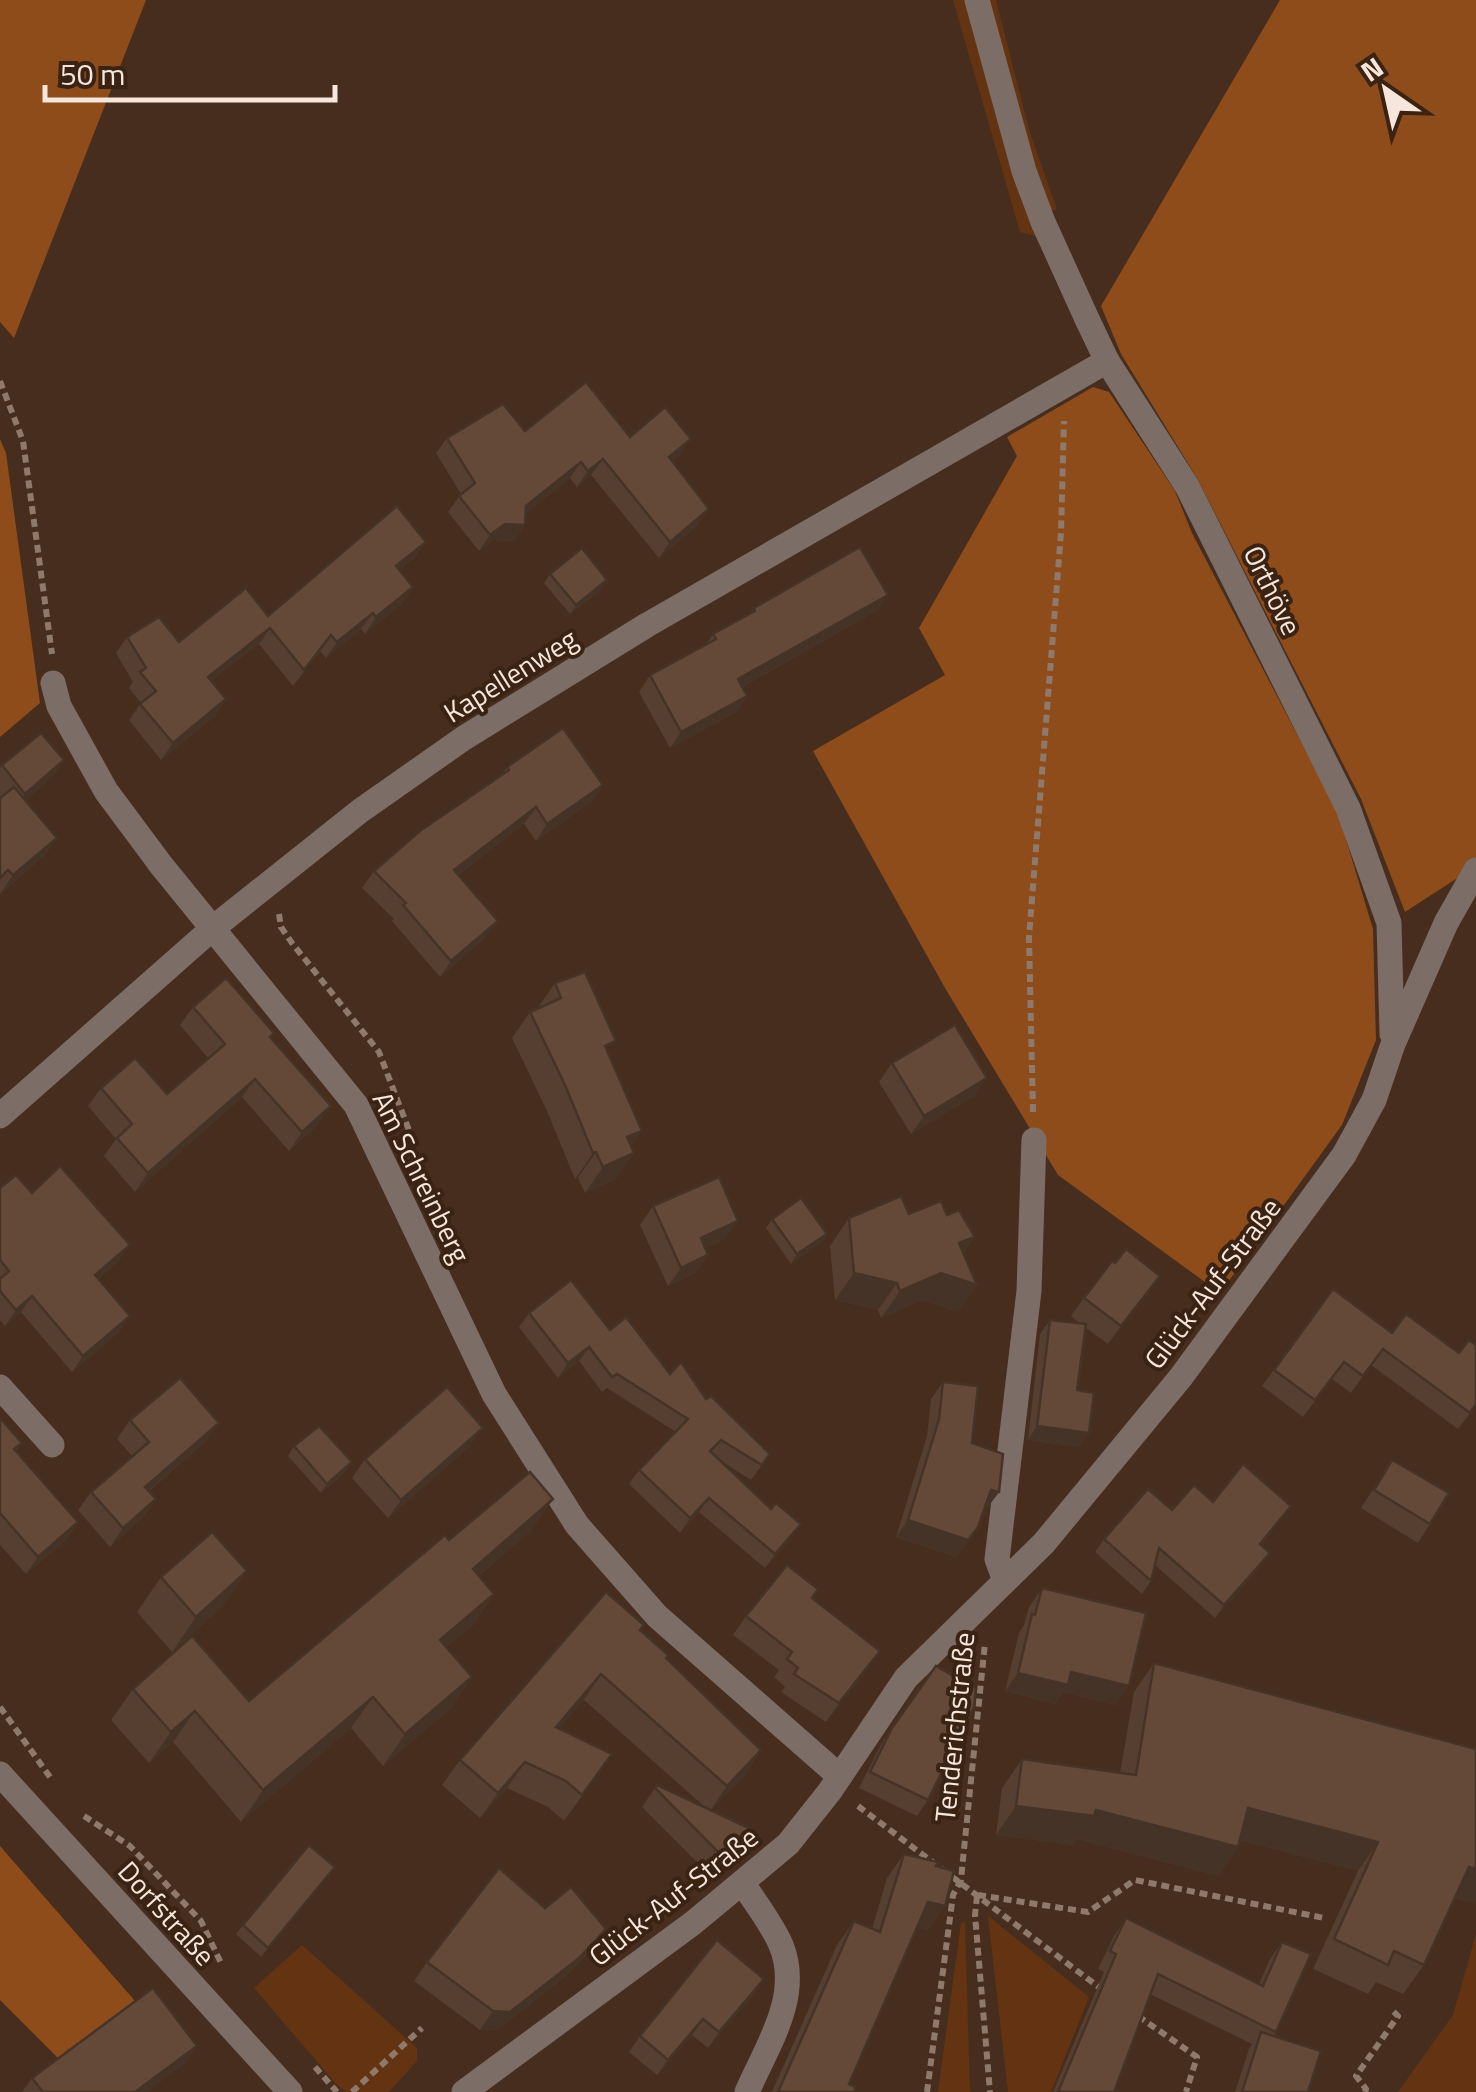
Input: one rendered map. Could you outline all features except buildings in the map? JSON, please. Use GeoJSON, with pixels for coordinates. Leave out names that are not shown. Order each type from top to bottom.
{"type":"FeatureCollection","features":[{"type":"Feature","properties":{"kind":"street","name":"Orthöve"},"geometry":{"type":"LineString","coordinates":[[977,0],[1024,171],[1106,362],[1187,486],[1348,808],[1389,923],[1393,1044]]}},
{"type":"Feature","properties":{"kind":"street","name":"Kapellenweg"},"geometry":{"type":"LineString","coordinates":[[0,1116],[213,928],[360,811],[464,738],[647,625],[1106,362]]}},
{"type":"Feature","properties":{"kind":"street","name":"Am Schreinberg"},"geometry":{"type":"LineString","coordinates":[[53,683],[67,724],[106,791],[356,1105],[494,1394],[577,1524],[657,1616],[834,1783]]}},
{"type":"Feature","properties":{"kind":"street"},"geometry":{"type":"LineString","coordinates":[[1393,1044],[1446,923],[1476,870]]}},
{"type":"Feature","properties":{"kind":"street","name":"Glück-Auf-Straße"},"geometry":{"type":"LineString","coordinates":[[464,2092],[744,1884],[788,1844],[906,1678],[1044,1543],[1181,1377],[1344,1156],[1374,1100],[1393,1044]]}},
{"type":"Feature","properties":{"kind":"street"},"geometry":{"type":"LineString","coordinates":[[1006,1581],[997,1559],[1029,1291],[1034,1140]]}},
{"type":"Feature","properties":{"kind":"street"},"geometry":{"type":"LineString","coordinates":[[0,1388],[52,1445]]}},
{"type":"Feature","properties":{"kind":"street","name":"Dorfstraße"},"geometry":{"type":"LineString","coordinates":[[0,1774],[290,2092]]}},
{"type":"Feature","properties":{"kind":"street"},"geometry":{"type":"LineString","coordinates":[[744,1884],[780,1945],[789,1980],[784,2008],[746,2092]]}},
{"type":"Feature","properties":{"kind":"path"},"geometry":{"type":"LineString","coordinates":[[0,381],[22,441],[50,627],[53,683]]}},
{"type":"Feature","properties":{"kind":"path"},"geometry":{"type":"LineString","coordinates":[[1034,1140],[1028,937],[1061,533],[1065,385]]}},
{"type":"Feature","properties":{"kind":"path"},"geometry":{"type":"LineString","coordinates":[[278,908],[281,926],[292,943],[379,1052],[418,1157]]}},
{"type":"Feature","properties":{"kind":"path","name":"Tenderichstraße"},"geometry":{"type":"LineString","coordinates":[[926,2092],[952,1895],[960,1880],[985,1640]]}},
{"type":"Feature","properties":{"kind":"path"},"geometry":{"type":"LineString","coordinates":[[0,1707],[60,1791]]}},
{"type":"Feature","properties":{"kind":"path","name":"Tenderichstraße"},"geometry":{"type":"LineString","coordinates":[[834,1783],[852,1802],[1112,1998]]}},
{"type":"Feature","properties":{"kind":"path"},"geometry":{"type":"LineString","coordinates":[[70,1806],[130,1846],[202,1921],[217,1960],[230,1974]]}},
{"type":"Feature","properties":{"kind":"path"},"geometry":{"type":"LineString","coordinates":[[990,2092],[977,1895],[1088,1912],[1135,1880],[1324,1918]]}},
{"type":"Feature","properties":{"kind":"path"},"geometry":{"type":"LineString","coordinates":[[1126,2008],[1197,2058],[1186,2092]]}},
{"type":"Feature","properties":{"kind":"path"},"geometry":{"type":"LineString","coordinates":[[1364,2092],[1366,2088],[1356,2076],[1398,2016],[1391,2008]]}},
{"type":"Feature","properties":{"kind":"path"},"geometry":{"type":"LineString","coordinates":[[352,2092],[422,2028]]}},
{"type":"Feature","properties":{"kind":"path"},"geometry":{"type":"LineString","coordinates":[[310,2063],[337,2092]]}},
{"type":"Feature","properties":{"kind":"shaded area"},"geometry":{"type":"Polygon","coordinates":[[[0,0],[146,0],[14,338],[0,322],[0,0]]]}},
{"type":"Feature","properties":{"kind":"shaded area"},"geometry":{"type":"Polygon","coordinates":[[[953,0],[967,0],[1039,237],[1020,232],[953,0]]]}},
{"type":"Feature","properties":{"kind":"shaded area"},"geometry":{"type":"Polygon","coordinates":[[[988,0],[996,0],[1030,133],[1057,209],[1051,211],[1024,134],[988,0]]]}},
{"type":"Feature","properties":{"kind":"shaded area"},"geometry":{"type":"Polygon","coordinates":[[[1280,0],[1476,0],[1476,866],[1405,912],[1361,799],[1197,478],[1121,354],[1101,306],[1280,0]]]}},
{"type":"Feature","properties":{"kind":"shaded area"},"geometry":{"type":"Polygon","coordinates":[[[1093,387],[1109,392],[1175,491],[1192,533],[1338,813],[1373,929],[1376,1040],[1342,1125],[1220,1293],[1058,1175],[945,988],[813,751],[945,675],[919,628],[1017,456],[1007,437],[1093,387]]]}},
{"type":"Feature","properties":{"kind":"shaded area"},"geometry":{"type":"Polygon","coordinates":[[[0,439],[6,453],[40,703],[0,737],[0,439]]]}},
{"type":"Feature","properties":{"kind":"shaded area"},"geometry":{"type":"Polygon","coordinates":[[[0,1846],[142,2009],[67,2067],[0,2000],[0,1846]]]}},
{"type":"Feature","properties":{"kind":"shaded area"},"geometry":{"type":"Polygon","coordinates":[[[988,1916],[1089,1997],[1051,2092],[1008,2092],[988,1916]]]}},
{"type":"Feature","properties":{"kind":"shaded area"},"geometry":{"type":"Polygon","coordinates":[[[965,1922],[970,2092],[938,2092],[961,1923],[965,1922]]]}},
{"type":"Feature","properties":{"kind":"shaded area"},"geometry":{"type":"Polygon","coordinates":[[[1476,1934],[1476,2092],[1398,2092],[1453,2015],[1476,1934]]]}},
{"type":"Feature","properties":{"kind":"shaded area"},"geometry":{"type":"Polygon","coordinates":[[[302,1945],[417,2048],[417,2061],[389,2092],[347,2092],[338,2086],[254,1988],[302,1945]]]}}]}
